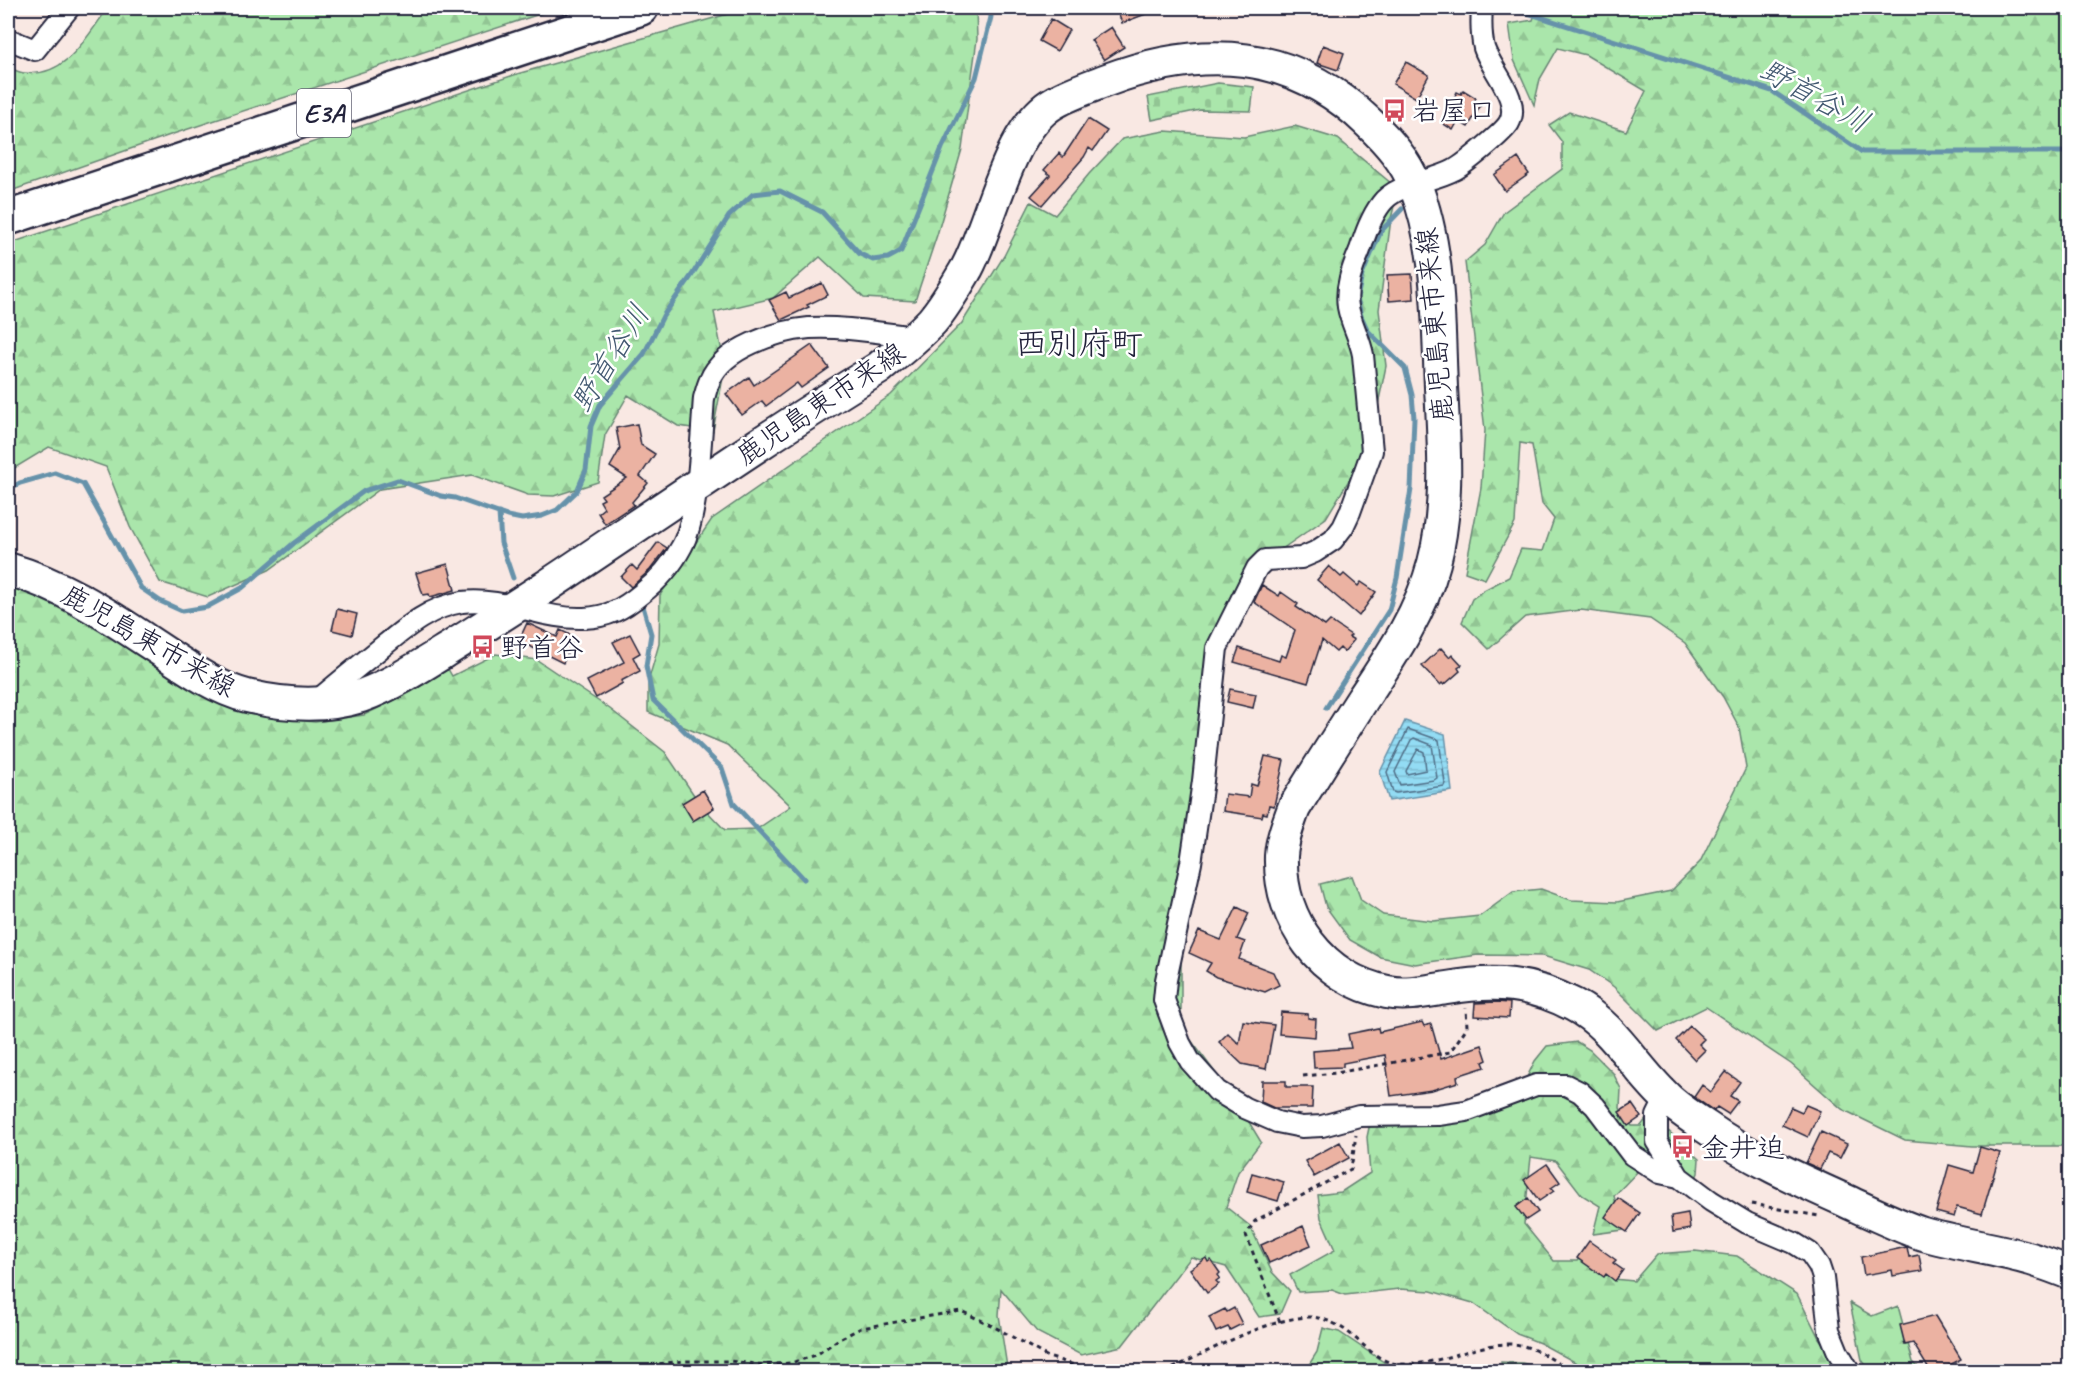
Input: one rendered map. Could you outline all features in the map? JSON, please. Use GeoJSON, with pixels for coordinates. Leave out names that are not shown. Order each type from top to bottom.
{"type":"FeatureCollection","features":[{"type":"Feature","properties":{"kind":"highway","name":"E3A"},"geometry":{"type":"LineString","coordinates":[[8,218],[641,8]]}},
{"type":"Feature","properties":{"kind":"main road","name":"鹿児島東市来線"},"geometry":{"type":"LineString","coordinates":[[8,570],[54,586],[80,599],[183,664],[243,695],[280,703],[312,705],[359,696],[409,673],[516,606],[879,368],[934,318],[968,266],[1019,140],[1038,113],[1052,103],[1156,65],[1199,58],[1258,61],[1297,74],[1325,88],[1354,108],[1385,138],[1406,166],[1415,185],[1426,221],[1435,266],[1444,480],[1441,528],[1433,566],[1417,606],[1397,647],[1294,808],[1285,832],[1281,855],[1285,899],[1293,920],[1304,938],[1323,959],[1346,976],[1367,986],[1388,992],[1411,993],[1482,983],[1508,983],[1532,987],[1553,994],[1587,1012],[1604,1025],[1666,1098],[1706,1128],[1745,1152],[1880,1216],[1922,1233],[2032,1260],[2070,1273]]}},
{"type":"Feature","properties":{"kind":"street"},"geometry":{"type":"LineString","coordinates":[[8,39],[35,50],[69,8]]}},
{"type":"Feature","properties":{"kind":"street"},"geometry":{"type":"LineString","coordinates":[[1482,8],[1481,24],[1484,47],[1492,67],[1509,94],[1512,110],[1510,123],[1455,170],[1401,189],[1381,203],[1362,245],[1348,288],[1348,307],[1363,355],[1372,451],[1350,512],[1343,527],[1333,540],[1316,552],[1301,558],[1265,560],[1257,568],[1217,648],[1203,781],[1191,862],[1166,980],[1164,1000],[1180,1043],[1190,1061],[1217,1090],[1245,1108],[1277,1122],[1302,1127],[1322,1126],[1359,1116],[1438,1115],[1466,1111],[1536,1085],[1566,1085],[1580,1092],[1595,1106],[1632,1155],[1660,1173],[1679,1177]]}},
{"type":"Feature","properties":{"kind":"street"},"geometry":{"type":"LineString","coordinates":[[516,606],[538,613],[583,618],[623,609],[657,582],[683,545],[691,523],[704,398],[710,378],[723,362],[743,347],[773,336],[807,328],[915,337]]}},
{"type":"Feature","properties":{"kind":"street"},"geometry":{"type":"LineString","coordinates":[[1666,1098],[1657,1116],[1657,1141],[1679,1177],[1711,1201],[1747,1223],[1794,1243],[1810,1254],[1819,1266],[1823,1278],[1829,1330],[1838,1352],[1850,1371]]}},
{"type":"Feature","properties":{"kind":"path"},"geometry":{"type":"LineString","coordinates":[[1303,1076],[1336,1073],[1450,1052],[1467,1027],[1464,985]]}},
{"type":"Feature","properties":{"kind":"path"},"geometry":{"type":"LineString","coordinates":[[1280,1322],[1246,1235],[1256,1221],[1351,1169],[1359,1116]]}},
{"type":"Feature","properties":{"kind":"path"},"geometry":{"type":"LineString","coordinates":[[1749,1203],[1823,1217]]}},
{"type":"Feature","properties":{"kind":"path"},"geometry":{"type":"LineString","coordinates":[[634,1371],[649,1365],[684,1361],[728,1361],[764,1365],[791,1363],[816,1354],[838,1339],[861,1328],[961,1311],[1048,1357],[1098,1371]]}},
{"type":"Feature","properties":{"kind":"path"},"geometry":{"type":"LineString","coordinates":[[1165,1371],[1246,1334],[1280,1322],[1308,1317],[1324,1319],[1341,1327],[1385,1362],[1401,1365],[1421,1363],[1497,1345],[1520,1345],[1573,1371]]}},
{"type":"Feature","properties":{"kind":"path"},"geometry":{"type":"LineString","coordinates":[[349,1371],[368,1368],[451,1367],[482,1371]]}},
{"type":"Feature","properties":{"kind":"green space"},"geometry":{"type":"Polygon","coordinates":[[[108,8],[558,8],[173,134],[8,192],[8,67],[18,72],[39,73],[64,62],[83,42],[108,8]]]}},
{"type":"Feature","properties":{"kind":"green space"},"geometry":{"type":"Polygon","coordinates":[[[749,8],[976,8],[977,39],[962,149],[915,301],[864,298],[820,257],[773,298],[714,312],[725,367],[713,431],[678,426],[628,395],[605,435],[598,482],[554,496],[528,495],[472,475],[380,489],[269,570],[208,597],[160,582],[130,527],[106,467],[49,447],[8,472],[8,244],[517,74],[749,8]]]}},
{"type":"Feature","properties":{"kind":"green space"},"geometry":{"type":"Polygon","coordinates":[[[1537,8],[2069,8],[2069,1146],[1972,1146],[1905,1140],[1842,1109],[1791,1064],[1706,1007],[1658,1031],[1614,987],[1589,970],[1543,956],[1478,955],[1415,964],[1380,957],[1350,940],[1326,907],[1320,884],[1352,876],[1361,900],[1383,915],[1433,921],[1480,916],[1513,892],[1541,889],[1571,900],[1617,902],[1671,891],[1700,862],[1746,768],[1739,727],[1723,697],[1685,643],[1650,619],[1581,610],[1525,617],[1489,649],[1462,622],[1472,599],[1509,577],[1521,549],[1543,551],[1554,519],[1542,504],[1532,445],[1520,443],[1515,523],[1485,579],[1465,572],[1481,488],[1485,430],[1465,262],[1485,245],[1504,212],[1562,169],[1562,142],[1549,125],[1569,112],[1626,131],[1646,91],[1586,55],[1558,48],[1540,79],[1534,105],[1514,60],[1509,24],[1533,20],[1537,8]]]}},
{"type":"Feature","properties":{"kind":"green space"},"geometry":{"type":"Polygon","coordinates":[[[1218,83],[1254,87],[1251,111],[1200,110],[1152,120],[1148,97],[1218,83]]]}},
{"type":"Feature","properties":{"kind":"green space"},"geometry":{"type":"Polygon","coordinates":[[[1295,126],[1338,139],[1398,189],[1391,219],[1379,310],[1386,366],[1378,405],[1363,457],[1326,518],[1282,549],[1229,615],[1218,676],[1215,774],[1181,956],[1181,1027],[1235,1099],[1261,1142],[1238,1172],[1226,1207],[1250,1226],[1272,1272],[1290,1291],[1280,1314],[1259,1317],[1226,1267],[1191,1257],[1122,1346],[1081,1355],[1037,1332],[1001,1289],[999,1315],[1007,1367],[1010,1371],[8,1371],[8,586],[37,594],[113,634],[116,641],[196,692],[258,716],[315,722],[364,715],[411,692],[448,669],[452,676],[496,654],[537,660],[610,709],[665,752],[700,804],[725,830],[757,829],[791,806],[727,745],[648,712],[648,682],[659,644],[660,595],[712,519],[891,395],[962,323],[1004,256],[1031,202],[1055,215],[1122,139],[1165,131],[1244,137],[1295,126]]]}},
{"type":"Feature","properties":{"kind":"green space"},"geometry":{"type":"Polygon","coordinates":[[[1577,1042],[1590,1050],[1613,1073],[1621,1089],[1620,1108],[1632,1126],[1641,1126],[1652,1111],[1663,1126],[1699,1159],[1698,1173],[1694,1182],[1641,1168],[1614,1196],[1623,1230],[1593,1234],[1600,1206],[1582,1195],[1556,1161],[1531,1157],[1524,1224],[1554,1261],[1577,1261],[1591,1243],[1613,1279],[1634,1281],[1657,1254],[1695,1251],[1737,1256],[1797,1294],[1819,1338],[1843,1371],[1591,1371],[1540,1343],[1517,1334],[1473,1303],[1431,1291],[1399,1289],[1345,1295],[1332,1290],[1298,1292],[1290,1275],[1335,1250],[1321,1218],[1318,1195],[1341,1192],[1370,1173],[1367,1137],[1370,1123],[1519,1093],[1535,1061],[1547,1046],[1577,1042]]]}},
{"type":"Feature","properties":{"kind":"green space"},"geometry":{"type":"Polygon","coordinates":[[[1850,1303],[1872,1316],[1898,1306],[1913,1362],[1922,1371],[1870,1371],[1862,1360],[1850,1303]]]}},
{"type":"Feature","properties":{"kind":"green space"},"geometry":{"type":"Polygon","coordinates":[[[1323,1328],[1339,1332],[1397,1371],[1305,1371],[1317,1352],[1323,1328]]]}},
{"type":"Feature","properties":{"kind":"green space"},"geometry":{"type":"Polygon","coordinates":[[[1501,1362],[1522,1363],[1555,1371],[1502,1371],[1501,1362]]]}},
{"type":"Feature","properties":{"kind":"water"},"geometry":{"type":"Polygon","coordinates":[[[1405,721],[1445,734],[1452,791],[1389,801],[1380,772],[1405,721]]]}},
{"type":"Feature","properties":{"kind":"building"},"geometry":{"type":"Polygon","coordinates":[[[1116,8],[1159,8],[1159,9],[1122,23],[1116,8]]]}},
{"type":"Feature","properties":{"kind":"building"},"geometry":{"type":"Polygon","coordinates":[[[1051,19],[1069,30],[1057,51],[1039,41],[1051,19]]]}},
{"type":"Feature","properties":{"kind":"building"},"geometry":{"type":"Polygon","coordinates":[[[1111,27],[1124,47],[1104,60],[1091,40],[1111,27]]]}},
{"type":"Feature","properties":{"kind":"building"},"geometry":{"type":"Polygon","coordinates":[[[1323,45],[1344,53],[1338,70],[1317,63],[1323,45]]]}},
{"type":"Feature","properties":{"kind":"building"},"geometry":{"type":"Polygon","coordinates":[[[1406,62],[1429,75],[1416,98],[1393,84],[1406,62]]]}},
{"type":"Feature","properties":{"kind":"building"},"geometry":{"type":"Polygon","coordinates":[[[1463,90],[1476,98],[1474,101],[1481,105],[1468,127],[1458,121],[1453,130],[1442,123],[1457,92],[1461,94],[1463,90]]]}},
{"type":"Feature","properties":{"kind":"building"},"geometry":{"type":"Polygon","coordinates":[[[1088,119],[1107,131],[1093,151],[1089,148],[1084,157],[1042,205],[1031,196],[1050,175],[1044,170],[1059,153],[1063,157],[1088,119]]]}},
{"type":"Feature","properties":{"kind":"building"},"geometry":{"type":"Polygon","coordinates":[[[1518,158],[1529,174],[1505,191],[1494,175],[1518,158]]]}},
{"type":"Feature","properties":{"kind":"building"},"geometry":{"type":"Polygon","coordinates":[[[1412,274],[1414,299],[1389,301],[1387,275],[1412,274]]]}},
{"type":"Feature","properties":{"kind":"building"},"geometry":{"type":"Polygon","coordinates":[[[822,283],[828,295],[781,320],[769,300],[786,292],[789,298],[822,283]]]}},
{"type":"Feature","properties":{"kind":"building"},"geometry":{"type":"Polygon","coordinates":[[[812,345],[829,368],[801,388],[797,383],[766,406],[762,401],[742,415],[726,394],[749,377],[754,385],[812,345]]]}},
{"type":"Feature","properties":{"kind":"building"},"geometry":{"type":"Polygon","coordinates":[[[637,424],[641,445],[655,454],[640,476],[648,483],[632,502],[634,505],[605,524],[598,513],[604,508],[600,501],[604,499],[601,495],[627,478],[610,467],[620,449],[616,428],[637,424]]]}},
{"type":"Feature","properties":{"kind":"building"},"geometry":{"type":"Polygon","coordinates":[[[658,542],[667,548],[650,570],[631,587],[621,577],[632,565],[637,570],[658,542]]]}},
{"type":"Feature","properties":{"kind":"building"},"geometry":{"type":"Polygon","coordinates":[[[448,564],[455,590],[430,597],[429,594],[423,595],[416,573],[448,564]]]}},
{"type":"Feature","properties":{"kind":"building"},"geometry":{"type":"Polygon","coordinates":[[[1329,566],[1341,577],[1344,574],[1358,586],[1361,582],[1376,592],[1359,616],[1317,580],[1329,566]]]}},
{"type":"Feature","properties":{"kind":"building"},"geometry":{"type":"Polygon","coordinates":[[[1262,585],[1279,596],[1281,592],[1298,604],[1296,607],[1325,626],[1330,621],[1351,635],[1349,637],[1354,640],[1344,652],[1340,648],[1336,652],[1322,640],[1308,683],[1234,662],[1239,648],[1279,661],[1281,655],[1286,657],[1295,630],[1254,602],[1262,585]]]}},
{"type":"Feature","properties":{"kind":"building"},"geometry":{"type":"Polygon","coordinates":[[[337,609],[357,614],[352,635],[332,630],[337,609]]]}},
{"type":"Feature","properties":{"kind":"building"},"geometry":{"type":"Polygon","coordinates":[[[527,623],[557,637],[560,630],[575,637],[563,663],[521,642],[523,637],[521,636],[527,623]]]}},
{"type":"Feature","properties":{"kind":"building"},"geometry":{"type":"Polygon","coordinates":[[[630,634],[640,653],[633,657],[640,671],[596,698],[587,681],[624,662],[613,642],[630,634]]]}},
{"type":"Feature","properties":{"kind":"building"},"geometry":{"type":"Polygon","coordinates":[[[1441,648],[1449,657],[1452,654],[1462,665],[1458,668],[1460,671],[1444,685],[1442,683],[1440,685],[1422,666],[1441,648]]]}},
{"type":"Feature","properties":{"kind":"building"},"geometry":{"type":"Polygon","coordinates":[[[1230,689],[1256,694],[1253,708],[1227,702],[1230,689]]]}},
{"type":"Feature","properties":{"kind":"building"},"geometry":{"type":"Polygon","coordinates":[[[1265,756],[1284,760],[1274,806],[1269,805],[1267,814],[1263,813],[1262,817],[1223,811],[1225,794],[1249,797],[1251,784],[1257,786],[1265,756]]]}},
{"type":"Feature","properties":{"kind":"building"},"geometry":{"type":"Polygon","coordinates":[[[703,790],[714,808],[693,821],[682,803],[703,790]]]}},
{"type":"Feature","properties":{"kind":"building"},"geometry":{"type":"Polygon","coordinates":[[[1237,907],[1249,913],[1237,939],[1245,942],[1239,959],[1273,972],[1279,985],[1265,992],[1216,977],[1206,971],[1211,963],[1189,953],[1199,931],[1221,940],[1237,907]]]}},
{"type":"Feature","properties":{"kind":"building"},"geometry":{"type":"Polygon","coordinates":[[[1475,1003],[1510,1003],[1509,1018],[1474,1016],[1475,1003]]]}},
{"type":"Feature","properties":{"kind":"building"},"geometry":{"type":"Polygon","coordinates":[[[1281,1012],[1308,1014],[1308,1018],[1316,1019],[1315,1037],[1279,1034],[1281,1012]]]}},
{"type":"Feature","properties":{"kind":"building"},"geometry":{"type":"Polygon","coordinates":[[[1243,1021],[1274,1025],[1266,1069],[1242,1064],[1219,1042],[1228,1033],[1239,1044],[1243,1021]]]}},
{"type":"Feature","properties":{"kind":"building"},"geometry":{"type":"Polygon","coordinates":[[[1422,1022],[1424,1026],[1431,1024],[1441,1059],[1482,1045],[1487,1060],[1483,1062],[1485,1067],[1457,1076],[1458,1082],[1432,1090],[1391,1096],[1385,1055],[1343,1063],[1343,1067],[1314,1068],[1313,1051],[1351,1048],[1348,1034],[1378,1028],[1379,1032],[1422,1022]]]}},
{"type":"Feature","properties":{"kind":"building"},"geometry":{"type":"Polygon","coordinates":[[[1690,1026],[1704,1039],[1699,1044],[1705,1050],[1695,1060],[1676,1040],[1690,1026]]]}},
{"type":"Feature","properties":{"kind":"building"},"geometry":{"type":"Polygon","coordinates":[[[1726,1072],[1740,1082],[1730,1096],[1738,1101],[1728,1114],[1717,1107],[1714,1111],[1694,1097],[1702,1085],[1711,1092],[1726,1072]]]}},
{"type":"Feature","properties":{"kind":"building"},"geometry":{"type":"Polygon","coordinates":[[[1262,1081],[1286,1081],[1286,1087],[1313,1087],[1312,1108],[1274,1108],[1261,1102],[1262,1081]]]}},
{"type":"Feature","properties":{"kind":"building"},"geometry":{"type":"Polygon","coordinates":[[[1632,1104],[1641,1117],[1628,1126],[1619,1112],[1632,1104]]]}},
{"type":"Feature","properties":{"kind":"building"},"geometry":{"type":"Polygon","coordinates":[[[1806,1105],[1820,1111],[1808,1137],[1782,1125],[1791,1107],[1802,1112],[1806,1105]]]}},
{"type":"Feature","properties":{"kind":"building"},"geometry":{"type":"Polygon","coordinates":[[[1821,1132],[1847,1144],[1840,1158],[1828,1153],[1820,1169],[1806,1163],[1821,1132]]]}},
{"type":"Feature","properties":{"kind":"building"},"geometry":{"type":"Polygon","coordinates":[[[1340,1142],[1349,1158],[1314,1177],[1305,1161],[1340,1142]]]}},
{"type":"Feature","properties":{"kind":"building"},"geometry":{"type":"Polygon","coordinates":[[[1980,1147],[2000,1153],[1982,1214],[1957,1207],[1954,1217],[1936,1212],[1949,1165],[1973,1172],[1980,1147]]]}},
{"type":"Feature","properties":{"kind":"building"},"geometry":{"type":"Polygon","coordinates":[[[1547,1164],[1560,1182],[1551,1188],[1554,1191],[1539,1201],[1524,1180],[1547,1164]]]}},
{"type":"Feature","properties":{"kind":"building"},"geometry":{"type":"Polygon","coordinates":[[[1252,1173],[1284,1182],[1278,1201],[1247,1192],[1252,1173]]]}},
{"type":"Feature","properties":{"kind":"building"},"geometry":{"type":"Polygon","coordinates":[[[1528,1198],[1538,1212],[1526,1220],[1516,1207],[1528,1198]]]}},
{"type":"Feature","properties":{"kind":"building"},"geometry":{"type":"Polygon","coordinates":[[[1618,1198],[1640,1213],[1627,1232],[1605,1217],[1618,1198]]]}},
{"type":"Feature","properties":{"kind":"building"},"geometry":{"type":"Polygon","coordinates":[[[1688,1213],[1690,1229],[1673,1232],[1671,1216],[1688,1213]]]}},
{"type":"Feature","properties":{"kind":"building"},"geometry":{"type":"Polygon","coordinates":[[[1303,1226],[1311,1245],[1269,1263],[1261,1245],[1303,1226]]]}},
{"type":"Feature","properties":{"kind":"building"},"geometry":{"type":"Polygon","coordinates":[[[1589,1241],[1616,1260],[1613,1263],[1623,1270],[1615,1281],[1606,1274],[1604,1277],[1577,1258],[1589,1241]]]}},
{"type":"Feature","properties":{"kind":"building"},"geometry":{"type":"Polygon","coordinates":[[[1907,1247],[1909,1257],[1919,1255],[1922,1271],[1893,1276],[1892,1270],[1864,1275],[1861,1257],[1907,1247]]]}},
{"type":"Feature","properties":{"kind":"building"},"geometry":{"type":"Polygon","coordinates":[[[1206,1258],[1208,1262],[1211,1260],[1220,1273],[1218,1275],[1220,1278],[1216,1281],[1219,1284],[1207,1293],[1190,1269],[1206,1258]]]}},
{"type":"Feature","properties":{"kind":"building"},"geometry":{"type":"Polygon","coordinates":[[[1234,1308],[1242,1324],[1230,1330],[1228,1327],[1216,1332],[1209,1317],[1225,1309],[1227,1312],[1234,1308]]]}},
{"type":"Feature","properties":{"kind":"building"},"geometry":{"type":"Polygon","coordinates":[[[1935,1316],[1961,1359],[1939,1371],[1930,1371],[1913,1343],[1905,1345],[1900,1325],[1935,1316]]]}},
{"type":"Feature","properties":{"kind":"waterway","name":"野首谷川"},"geometry":{"type":"LineString","coordinates":[[8,489],[20,483],[55,473],[83,484],[141,588],[160,601],[182,611],[207,607],[242,588],[294,543],[364,491],[398,480],[441,496],[455,498],[522,519],[542,516],[557,510],[577,491],[586,470],[591,426],[600,405],[644,354],[663,316],[729,216],[753,194],[780,191],[822,212],[860,254],[873,260],[888,258],[901,251],[942,148],[976,78],[991,17],[990,8]]}},
{"type":"Feature","properties":{"kind":"waterway","name":"野首谷川"},"geometry":{"type":"LineString","coordinates":[[1512,8],[1772,91],[1862,152],[2066,152],[2070,157]]}},
{"type":"Feature","properties":{"kind":"waterway"},"geometry":{"type":"LineString","coordinates":[[1326,708],[1389,610],[1397,578],[1411,489],[1414,418],[1412,395],[1405,368],[1368,331],[1361,316],[1357,298],[1362,275],[1381,231],[1402,209]]}},
{"type":"Feature","properties":{"kind":"waterway"},"geometry":{"type":"LineString","coordinates":[[499,513],[501,543],[513,578]]}},
{"type":"Feature","properties":{"kind":"waterway"},"geometry":{"type":"LineString","coordinates":[[642,603],[651,634],[646,666],[653,700],[722,768],[734,804],[804,879]]}},
{"type":"Feature","properties":{"kind":"place","name":"岩屋口"},"geometry":{"type":"Point","coordinates":[1394,110]}},
{"type":"Feature","properties":{"kind":"place","name":"野首谷"},"geometry":{"type":"Point","coordinates":[482,647]}},
{"type":"Feature","properties":{"kind":"place","name":"金井迫"},"geometry":{"type":"Point","coordinates":[1683,1147]}},
{"type":"Feature","properties":{"kind":"district","name":"西別府町"},"geometry":{"type":"Point","coordinates":[1079,343]}}]}
